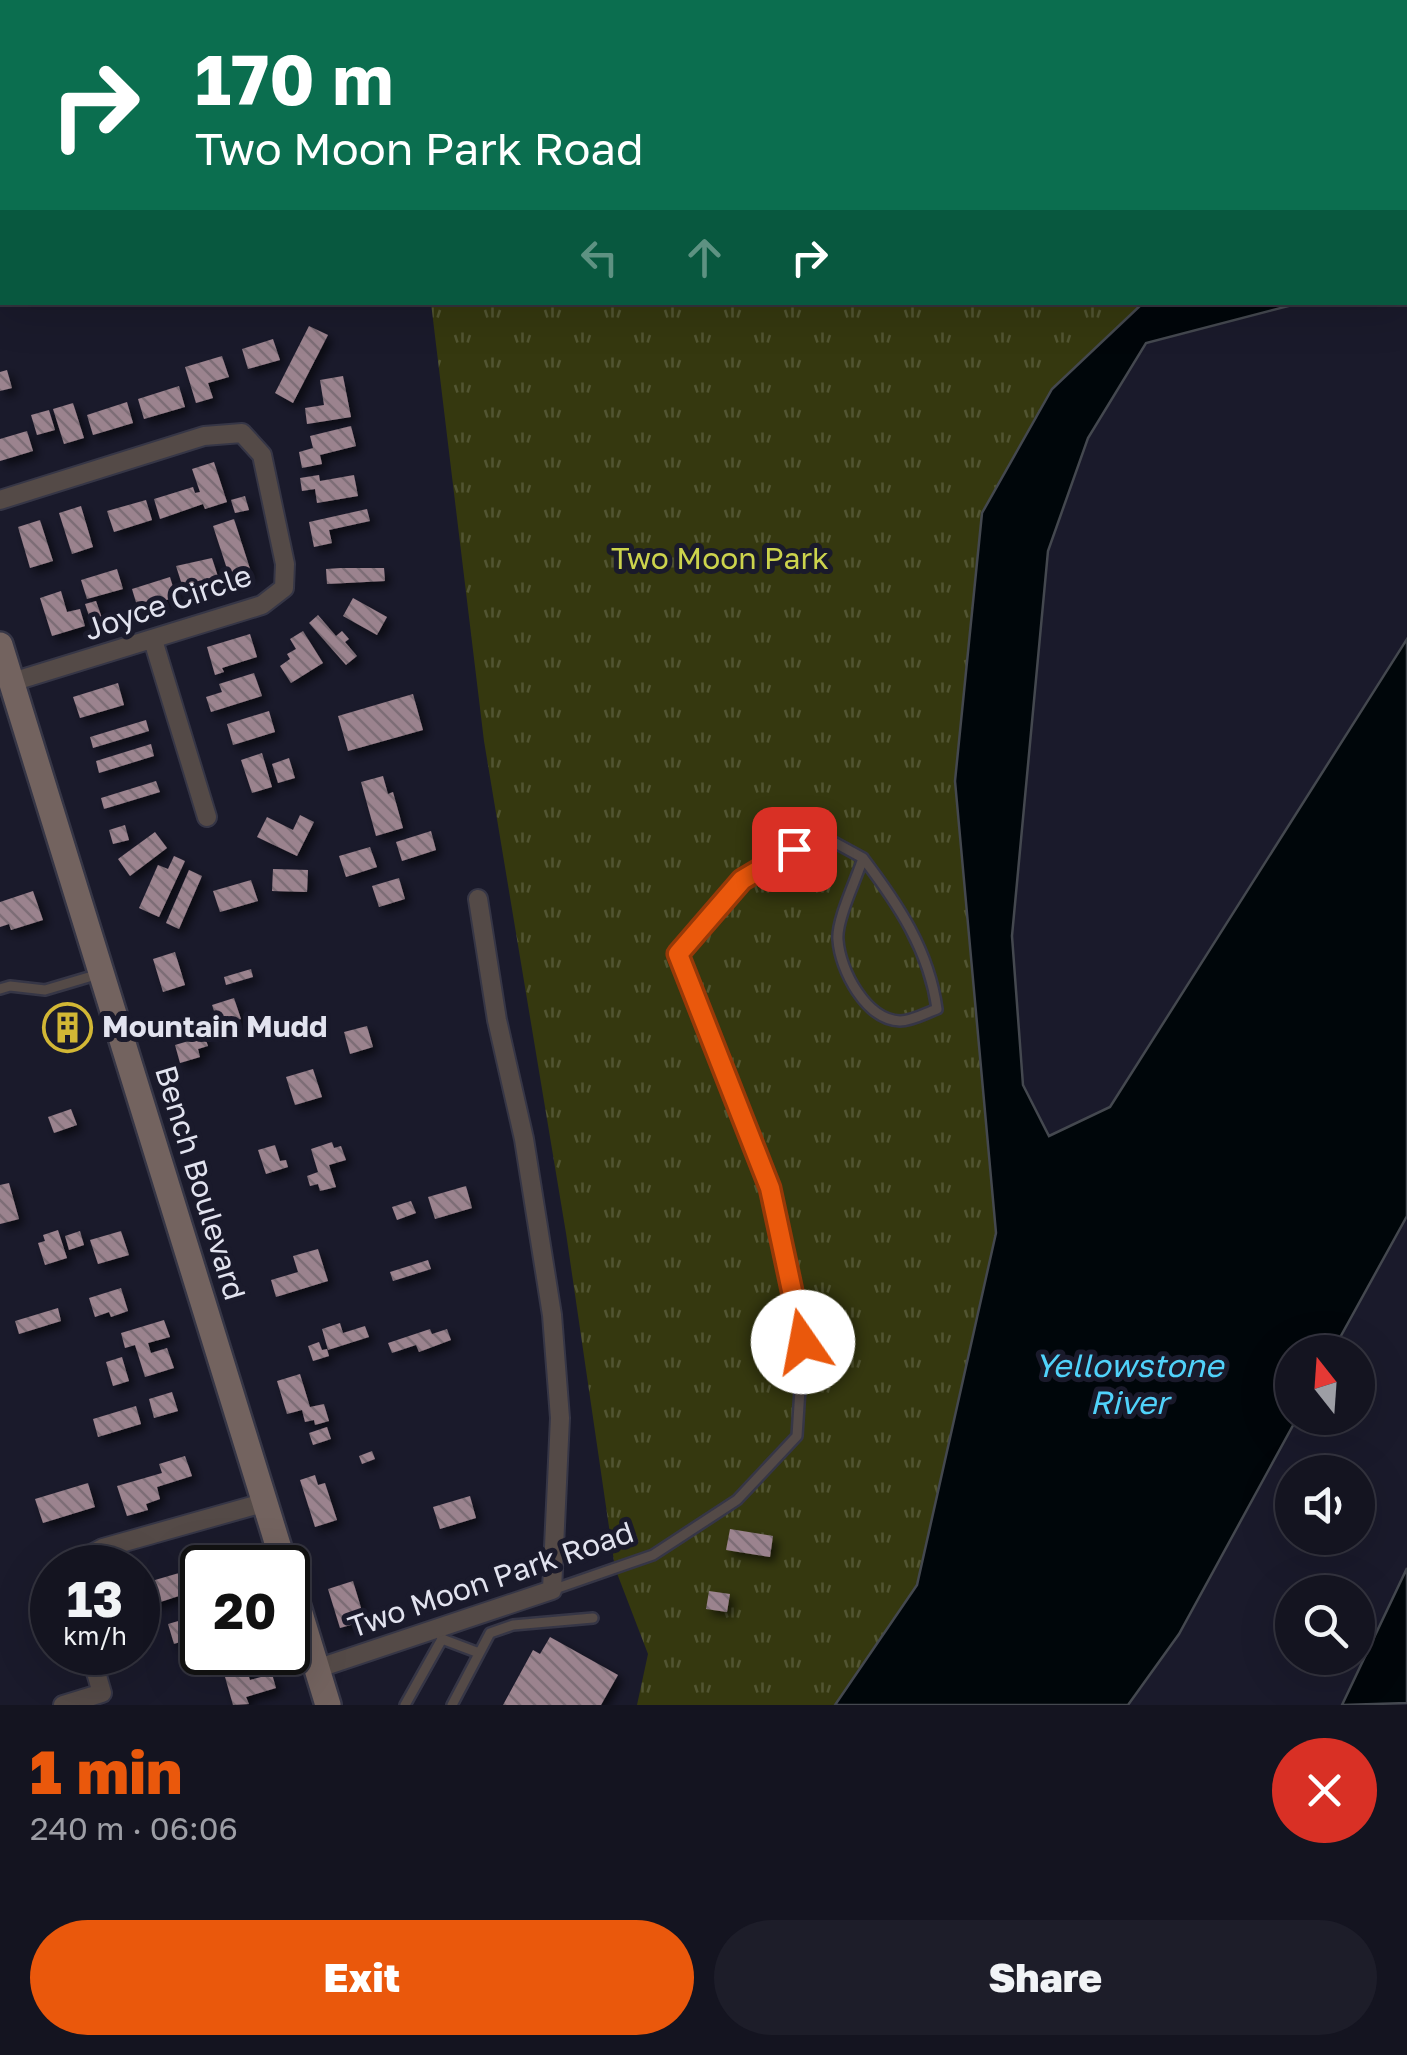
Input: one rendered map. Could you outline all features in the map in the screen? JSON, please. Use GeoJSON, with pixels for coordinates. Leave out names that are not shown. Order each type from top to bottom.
{"type":"FeatureCollection","features":[{"type":"Feature","properties":{"kind":"main road","name":"Bench Boulevard"},"geometry":{"type":"LineString","coordinates":[[0,645],[278,1545]]}},
{"type":"Feature","properties":{"kind":"main road","name":"Bench Boulevard"},"geometry":{"type":"LineString","coordinates":[[310,1642],[328,1705]]}},
{"type":"Feature","properties":{"kind":"street","name":"Joyce Circle"},"geometry":{"type":"LineString","coordinates":[[0,500],[204,436],[242,433],[262,455],[286,564],[284,588],[262,604],[12,682]]}},
{"type":"Feature","properties":{"kind":"street"},"geometry":{"type":"LineString","coordinates":[[152,640],[208,816]]}},
{"type":"Feature","properties":{"kind":"street"},"geometry":{"type":"LineString","coordinates":[[478,899],[497,1020],[524,1139],[552,1315],[560,1418],[552,1590]]}},
{"type":"Feature","properties":{"kind":"street"},"geometry":{"type":"LineString","coordinates":[[114,1545],[264,1503]]}},
{"type":"Feature","properties":{"kind":"street","name":"Two Moon Park Road"},"geometry":{"type":"LineString","coordinates":[[319,1668],[440,1634],[552,1590]]}},
{"type":"Feature","properties":{"kind":"street"},"geometry":{"type":"LineString","coordinates":[[63,1705],[102,1693],[97,1675]]}},
{"type":"Feature","properties":{"kind":"lane","name":"Two Moon Park Road"},"geometry":{"type":"LineString","coordinates":[[552,1590],[653,1555],[737,1500],[797,1436],[803,1342],[770,1188],[678,954],[742,880],[819,834],[863,858],[898,904],[933,979],[937,1009],[903,1022],[880,1016],[844,967],[837,937],[863,858]]}},
{"type":"Feature","properties":{"kind":"lane"},"geometry":{"type":"LineString","coordinates":[[0,989],[10,986],[45,990],[102,973]]}},
{"type":"Feature","properties":{"kind":"lane"},"geometry":{"type":"LineString","coordinates":[[452,1705],[490,1633],[513,1625],[593,1618]]}},
{"type":"Feature","properties":{"kind":"lane"},"geometry":{"type":"LineString","coordinates":[[406,1705],[440,1634],[479,1652]]}},
{"type":"Feature","properties":{"kind":"green space","name":"Two Moon Park"},"geometry":{"type":"Polygon","coordinates":[[[431,305],[1142,305],[1052,389],[955,781],[996,1233],[917,1585],[835,1705],[637,1705],[648,1654],[615,1568],[566,1233],[484,741],[431,305]]]}},
{"type":"Feature","properties":{"kind":"water","name":"Yellowstone River"},"geometry":{"type":"Polygon","coordinates":[[[1141,305],[1292,305],[1146,343],[1088,438],[1048,551],[1012,936],[1023,1085],[1049,1136],[1110,1107],[1407,639],[1407,1216],[1341,1335],[1275,1335],[1275,1435],[1288,1435],[1179,1634],[1128,1705],[835,1705],[917,1585],[996,1233],[955,781],[982,513],[1052,389],[1141,305]]]}},
{"type":"Feature","properties":{"kind":"water"},"geometry":{"type":"Polygon","coordinates":[[[1407,1568],[1407,1703],[1342,1705],[1356,1675],[1375,1675],[1375,1635],[1407,1568]]]}},
{"type":"Feature","properties":{"kind":"building"},"geometry":{"type":"Polygon","coordinates":[[[309,326],[328,335],[293,403],[275,393],[309,326]]]}},
{"type":"Feature","properties":{"kind":"building"},"geometry":{"type":"Polygon","coordinates":[[[273,339],[280,360],[248,369],[242,349],[273,339]]]}},
{"type":"Feature","properties":{"kind":"building"},"geometry":{"type":"Polygon","coordinates":[[[222,356],[229,377],[208,383],[213,398],[196,403],[185,367],[222,356]]]}},
{"type":"Feature","properties":{"kind":"building"},"geometry":{"type":"Polygon","coordinates":[[[7,370],[12,388],[0,391],[0,372],[7,370]]]}},
{"type":"Feature","properties":{"kind":"building"},"geometry":{"type":"Polygon","coordinates":[[[343,376],[351,417],[307,424],[305,408],[324,405],[320,380],[343,376]]]}},
{"type":"Feature","properties":{"kind":"building"},"geometry":{"type":"Polygon","coordinates":[[[179,386],[185,407],[144,419],[138,399],[179,386]]]}},
{"type":"Feature","properties":{"kind":"building"},"geometry":{"type":"Polygon","coordinates":[[[127,402],[133,423],[93,435],[87,415],[127,402]]]}},
{"type":"Feature","properties":{"kind":"building"},"geometry":{"type":"Polygon","coordinates":[[[73,403],[84,438],[64,444],[53,409],[73,403]]]}},
{"type":"Feature","properties":{"kind":"building"},"geometry":{"type":"Polygon","coordinates":[[[49,410],[55,430],[37,435],[31,415],[49,410]]]}},
{"type":"Feature","properties":{"kind":"building"},"geometry":{"type":"Polygon","coordinates":[[[351,426],[356,446],[320,455],[322,464],[302,468],[299,452],[313,448],[310,436],[351,426]]]}},
{"type":"Feature","properties":{"kind":"building"},"geometry":{"type":"Polygon","coordinates":[[[27,431],[33,451],[0,461],[0,439],[27,431]]]}},
{"type":"Feature","properties":{"kind":"building"},"geometry":{"type":"Polygon","coordinates":[[[214,462],[227,502],[205,509],[203,504],[160,519],[154,499],[193,487],[195,493],[200,492],[192,469],[214,462]]]}},
{"type":"Feature","properties":{"kind":"building"},"geometry":{"type":"Polygon","coordinates":[[[319,475],[320,481],[354,475],[358,496],[317,503],[315,489],[302,491],[300,478],[319,475]]]}},
{"type":"Feature","properties":{"kind":"building"},"geometry":{"type":"Polygon","coordinates":[[[245,496],[249,510],[235,513],[231,500],[245,496]]]}},
{"type":"Feature","properties":{"kind":"building"},"geometry":{"type":"Polygon","coordinates":[[[146,500],[152,520],[114,532],[107,511],[146,500]]]}},
{"type":"Feature","properties":{"kind":"building"},"geometry":{"type":"Polygon","coordinates":[[[81,506],[93,547],[72,554],[59,513],[81,506]]]}},
{"type":"Feature","properties":{"kind":"building"},"geometry":{"type":"Polygon","coordinates":[[[367,509],[370,521],[329,530],[332,543],[314,547],[309,522],[367,509]]]}},
{"type":"Feature","properties":{"kind":"building"},"geometry":{"type":"Polygon","coordinates":[[[234,519],[252,575],[231,581],[213,526],[234,519]]]}},
{"type":"Feature","properties":{"kind":"building"},"geometry":{"type":"Polygon","coordinates":[[[40,520],[53,561],[30,568],[18,527],[40,520]]]}},
{"type":"Feature","properties":{"kind":"building"},"geometry":{"type":"Polygon","coordinates":[[[212,558],[220,583],[185,594],[176,566],[212,558]]]}},
{"type":"Feature","properties":{"kind":"building"},"geometry":{"type":"Polygon","coordinates":[[[384,568],[385,581],[327,584],[326,569],[384,568]]]}},
{"type":"Feature","properties":{"kind":"building"},"geometry":{"type":"Polygon","coordinates":[[[117,569],[123,589],[87,599],[81,580],[117,569]]]}},
{"type":"Feature","properties":{"kind":"building"},"geometry":{"type":"Polygon","coordinates":[[[170,577],[176,597],[138,609],[132,589],[170,577]]]}},
{"type":"Feature","properties":{"kind":"building"},"geometry":{"type":"Polygon","coordinates":[[[61,591],[67,612],[80,609],[85,626],[52,636],[40,598],[61,591]]]}},
{"type":"Feature","properties":{"kind":"building"},"geometry":{"type":"Polygon","coordinates":[[[353,598],[387,617],[377,635],[343,616],[353,598]]]}},
{"type":"Feature","properties":{"kind":"building"},"geometry":{"type":"Polygon","coordinates":[[[96,601],[102,618],[91,622],[85,604],[96,601]]]}},
{"type":"Feature","properties":{"kind":"building"},"geometry":{"type":"Polygon","coordinates":[[[318,615],[336,636],[342,631],[349,639],[345,642],[357,656],[346,665],[309,623],[318,615]]]}},
{"type":"Feature","properties":{"kind":"building"},"geometry":{"type":"Polygon","coordinates":[[[303,631],[323,663],[291,683],[280,666],[290,659],[287,654],[296,649],[290,639],[303,631]]]}},
{"type":"Feature","properties":{"kind":"building"},"geometry":{"type":"Polygon","coordinates":[[[250,634],[257,657],[222,668],[224,672],[215,675],[207,647],[250,634]]]}},
{"type":"Feature","properties":{"kind":"building"},"geometry":{"type":"Polygon","coordinates":[[[254,673],[262,696],[211,712],[206,697],[222,692],[219,684],[254,673]]]}},
{"type":"Feature","properties":{"kind":"building"},"geometry":{"type":"Polygon","coordinates":[[[118,683],[124,705],[80,718],[73,697],[118,683]]]}},
{"type":"Feature","properties":{"kind":"building"},"geometry":{"type":"Polygon","coordinates":[[[413,694],[423,730],[348,751],[338,716],[413,694]]]}},
{"type":"Feature","properties":{"kind":"building"},"geometry":{"type":"Polygon","coordinates":[[[269,711],[275,732],[233,745],[227,724],[269,711]]]}},
{"type":"Feature","properties":{"kind":"building"},"geometry":{"type":"Polygon","coordinates":[[[146,720],[149,731],[93,748],[90,737],[146,720]]]}},
{"type":"Feature","properties":{"kind":"building"},"geometry":{"type":"Polygon","coordinates":[[[151,744],[154,756],[99,773],[96,761],[151,744]]]}},
{"type":"Feature","properties":{"kind":"building"},"geometry":{"type":"Polygon","coordinates":[[[262,753],[272,787],[252,793],[241,760],[262,753]]]}},
{"type":"Feature","properties":{"kind":"building"},"geometry":{"type":"Polygon","coordinates":[[[289,758],[295,778],[278,783],[272,764],[289,758]]]}},
{"type":"Feature","properties":{"kind":"building"},"geometry":{"type":"Polygon","coordinates":[[[383,776],[388,794],[393,792],[403,828],[376,836],[361,782],[383,776]]]}},
{"type":"Feature","properties":{"kind":"building"},"geometry":{"type":"Polygon","coordinates":[[[156,781],[160,792],[104,809],[101,798],[156,781]]]}},
{"type":"Feature","properties":{"kind":"building"},"geometry":{"type":"Polygon","coordinates":[[[300,815],[314,822],[297,856],[257,837],[267,817],[293,830],[300,815]]]}},
{"type":"Feature","properties":{"kind":"building"},"geometry":{"type":"Polygon","coordinates":[[[125,825],[129,840],[113,844],[109,830],[125,825]]]}},
{"type":"Feature","properties":{"kind":"building"},"geometry":{"type":"Polygon","coordinates":[[[431,831],[436,850],[402,861],[396,842],[431,831]]]}},
{"type":"Feature","properties":{"kind":"building"},"geometry":{"type":"Polygon","coordinates":[[[155,832],[167,848],[130,876],[118,859],[155,832]]]}},
{"type":"Feature","properties":{"kind":"building"},"geometry":{"type":"Polygon","coordinates":[[[370,847],[377,867],[346,877],[339,856],[370,847]]]}},
{"type":"Feature","properties":{"kind":"building"},"geometry":{"type":"Polygon","coordinates":[[[174,856],[185,861],[159,917],[139,908],[158,865],[168,869],[174,856]]]}},
{"type":"Feature","properties":{"kind":"building"},"geometry":{"type":"Polygon","coordinates":[[[273,869],[308,870],[307,892],[272,891],[273,869]]]}},
{"type":"Feature","properties":{"kind":"building"},"geometry":{"type":"Polygon","coordinates":[[[189,870],[202,876],[179,929],[166,923],[189,870]]]}},
{"type":"Feature","properties":{"kind":"building"},"geometry":{"type":"Polygon","coordinates":[[[399,878],[405,899],[379,907],[372,886],[399,878]]]}},
{"type":"Feature","properties":{"kind":"building"},"geometry":{"type":"Polygon","coordinates":[[[251,880],[258,901],[220,912],[213,891],[251,880]]]}},
{"type":"Feature","properties":{"kind":"building"},"geometry":{"type":"Polygon","coordinates":[[[33,891],[43,920],[11,930],[9,924],[0,927],[0,902],[33,891]]]}},
{"type":"Feature","properties":{"kind":"building"},"geometry":{"type":"Polygon","coordinates":[[[175,952],[185,985],[163,992],[153,959],[175,952]]]}},
{"type":"Feature","properties":{"kind":"building"},"geometry":{"type":"Polygon","coordinates":[[[251,969],[253,977],[226,985],[224,977],[251,969]]]}},
{"type":"Feature","properties":{"kind":"building"},"geometry":{"type":"Polygon","coordinates":[[[234,998],[241,1019],[219,1026],[212,1005],[234,998]]]}},
{"type":"Feature","properties":{"kind":"building","name":"Mountain Mudd"},"geometry":{"type":"Polygon","coordinates":[[[70,1015],[76,1036],[66,1039],[59,1019],[70,1015]]]}},
{"type":"Feature","properties":{"kind":"building"},"geometry":{"type":"Polygon","coordinates":[[[367,1026],[373,1047],[350,1054],[344,1032],[367,1026]]]}},
{"type":"Feature","properties":{"kind":"building"},"geometry":{"type":"Polygon","coordinates":[[[202,1029],[208,1046],[198,1049],[200,1057],[180,1063],[175,1045],[192,1040],[190,1033],[202,1029]]]}},
{"type":"Feature","properties":{"kind":"building"},"geometry":{"type":"Polygon","coordinates":[[[313,1069],[322,1097],[295,1105],[286,1077],[313,1069]]]}},
{"type":"Feature","properties":{"kind":"building"},"geometry":{"type":"Polygon","coordinates":[[[71,1109],[77,1125],[54,1133],[48,1117],[71,1109]]]}},
{"type":"Feature","properties":{"kind":"building"},"geometry":{"type":"Polygon","coordinates":[[[332,1142],[334,1148],[341,1146],[346,1160],[329,1165],[336,1187],[320,1191],[318,1184],[310,1186],[307,1176],[318,1172],[311,1149],[332,1142]]]}},
{"type":"Feature","properties":{"kind":"building"},"geometry":{"type":"Polygon","coordinates":[[[275,1145],[280,1161],[286,1160],[288,1167],[266,1174],[258,1150],[275,1145]]]}},
{"type":"Feature","properties":{"kind":"building"},"geometry":{"type":"Polygon","coordinates":[[[9,1183],[19,1219],[0,1224],[0,1185],[9,1183]]]}},
{"type":"Feature","properties":{"kind":"building"},"geometry":{"type":"Polygon","coordinates":[[[466,1186],[472,1208],[435,1219],[428,1197],[466,1186]]]}},
{"type":"Feature","properties":{"kind":"building"},"geometry":{"type":"Polygon","coordinates":[[[411,1201],[416,1213],[397,1220],[392,1207],[411,1201]]]}},
{"type":"Feature","properties":{"kind":"building"},"geometry":{"type":"Polygon","coordinates":[[[58,1230],[67,1258],[45,1265],[38,1243],[45,1241],[43,1235],[58,1230]]]}},
{"type":"Feature","properties":{"kind":"building"},"geometry":{"type":"Polygon","coordinates":[[[80,1231],[84,1245],[69,1250],[65,1236],[80,1231]]]}},
{"type":"Feature","properties":{"kind":"building"},"geometry":{"type":"Polygon","coordinates":[[[121,1231],[129,1255],[98,1264],[90,1240],[121,1231]]]}},
{"type":"Feature","properties":{"kind":"building"},"geometry":{"type":"Polygon","coordinates":[[[318,1249],[328,1281],[276,1297],[271,1280],[298,1272],[293,1256],[318,1249]]]}},
{"type":"Feature","properties":{"kind":"building"},"geometry":{"type":"Polygon","coordinates":[[[428,1260],[431,1269],[393,1281],[390,1272],[428,1260]]]}},
{"type":"Feature","properties":{"kind":"building"},"geometry":{"type":"Polygon","coordinates":[[[121,1288],[128,1311],[95,1317],[89,1298],[121,1288]]]}},
{"type":"Feature","properties":{"kind":"building"},"geometry":{"type":"Polygon","coordinates":[[[58,1308],[61,1321],[19,1334],[15,1321],[58,1308]]]}},
{"type":"Feature","properties":{"kind":"building"},"geometry":{"type":"Polygon","coordinates":[[[164,1320],[170,1337],[148,1343],[151,1353],[167,1348],[174,1368],[145,1377],[135,1345],[125,1348],[121,1333],[164,1320]]]}},
{"type":"Feature","properties":{"kind":"building"},"geometry":{"type":"Polygon","coordinates":[[[340,1323],[343,1333],[365,1326],[369,1337],[328,1350],[322,1329],[340,1323]]]}},
{"type":"Feature","properties":{"kind":"building"},"geometry":{"type":"Polygon","coordinates":[[[430,1329],[432,1334],[447,1329],[451,1340],[419,1352],[416,1345],[392,1353],[388,1343],[430,1329]]]}},
{"type":"Feature","properties":{"kind":"building"},"geometry":{"type":"Polygon","coordinates":[[[319,1342],[329,1356],[313,1361],[308,1346],[319,1342]]]}},
{"type":"Feature","properties":{"kind":"building"},"geometry":{"type":"Polygon","coordinates":[[[122,1357],[129,1381],[113,1386],[106,1362],[122,1357]]]}},
{"type":"Feature","properties":{"kind":"building"},"geometry":{"type":"Polygon","coordinates":[[[300,1374],[310,1407],[324,1404],[329,1421],[315,1425],[314,1420],[305,1422],[302,1410],[287,1414],[277,1381],[300,1374]]]}},
{"type":"Feature","properties":{"kind":"building"},"geometry":{"type":"Polygon","coordinates":[[[172,1392],[178,1411],[154,1418],[149,1399],[172,1392]]]}},
{"type":"Feature","properties":{"kind":"building"},"geometry":{"type":"Polygon","coordinates":[[[136,1406],[141,1424],[98,1437],[93,1419],[136,1406]]]}},
{"type":"Feature","properties":{"kind":"building"},"geometry":{"type":"Polygon","coordinates":[[[327,1427],[331,1439],[313,1445],[309,1433],[327,1427]]]}},
{"type":"Feature","properties":{"kind":"building"},"geometry":{"type":"Polygon","coordinates":[[[372,1451],[375,1459],[362,1464],[359,1456],[372,1451]]]}},
{"type":"Feature","properties":{"kind":"building"},"geometry":{"type":"Polygon","coordinates":[[[185,1456],[192,1476],[157,1487],[160,1499],[146,1504],[148,1510],[127,1516],[117,1486],[162,1473],[159,1464],[185,1456]]]}},
{"type":"Feature","properties":{"kind":"building"},"geometry":{"type":"Polygon","coordinates":[[[315,1475],[318,1485],[325,1483],[337,1520],[315,1527],[300,1480],[315,1475]]]}},
{"type":"Feature","properties":{"kind":"building"},"geometry":{"type":"Polygon","coordinates":[[[88,1483],[95,1507],[43,1523],[35,1499],[88,1483]]]}},
{"type":"Feature","properties":{"kind":"building"},"geometry":{"type":"Polygon","coordinates":[[[470,1496],[476,1518],[440,1529],[433,1507],[470,1496]]]}},
{"type":"Feature","properties":{"kind":"building"},"geometry":{"type":"Polygon","coordinates":[[[730,1529],[773,1536],[770,1557],[726,1550],[730,1529]]]}},
{"type":"Feature","properties":{"kind":"building"},"geometry":{"type":"Polygon","coordinates":[[[179,1573],[180,1596],[160,1602],[160,1579],[179,1573]]]}},
{"type":"Feature","properties":{"kind":"building"},"geometry":{"type":"Polygon","coordinates":[[[353,1581],[365,1621],[340,1628],[328,1589],[353,1581]]]}},
{"type":"Feature","properties":{"kind":"building"},"geometry":{"type":"Polygon","coordinates":[[[709,1591],[730,1594],[727,1612],[706,1609],[709,1591]]]}},
{"type":"Feature","properties":{"kind":"building"},"geometry":{"type":"Polygon","coordinates":[[[180,1620],[180,1642],[174,1644],[168,1624],[180,1620]]]}},
{"type":"Feature","properties":{"kind":"building"},"geometry":{"type":"Polygon","coordinates":[[[550,1637],[618,1675],[601,1705],[503,1705],[533,1650],[540,1654],[550,1637]]]}},
{"type":"Feature","properties":{"kind":"building"},"geometry":{"type":"Polygon","coordinates":[[[248,1675],[250,1680],[272,1675],[276,1688],[246,1697],[249,1704],[233,1705],[225,1677],[248,1675]]]}},
{"type":"Feature","properties":{"kind":"place","name":"Mountain Mudd"},"geometry":{"type":"Point","coordinates":[67,1027]}},
{"type":"Feature","properties":{"kind":"route"},"geometry":{"type":"LineString","coordinates":[[794,849],[742,880],[678,954],[770,1188],[803,1342]]}}]}
